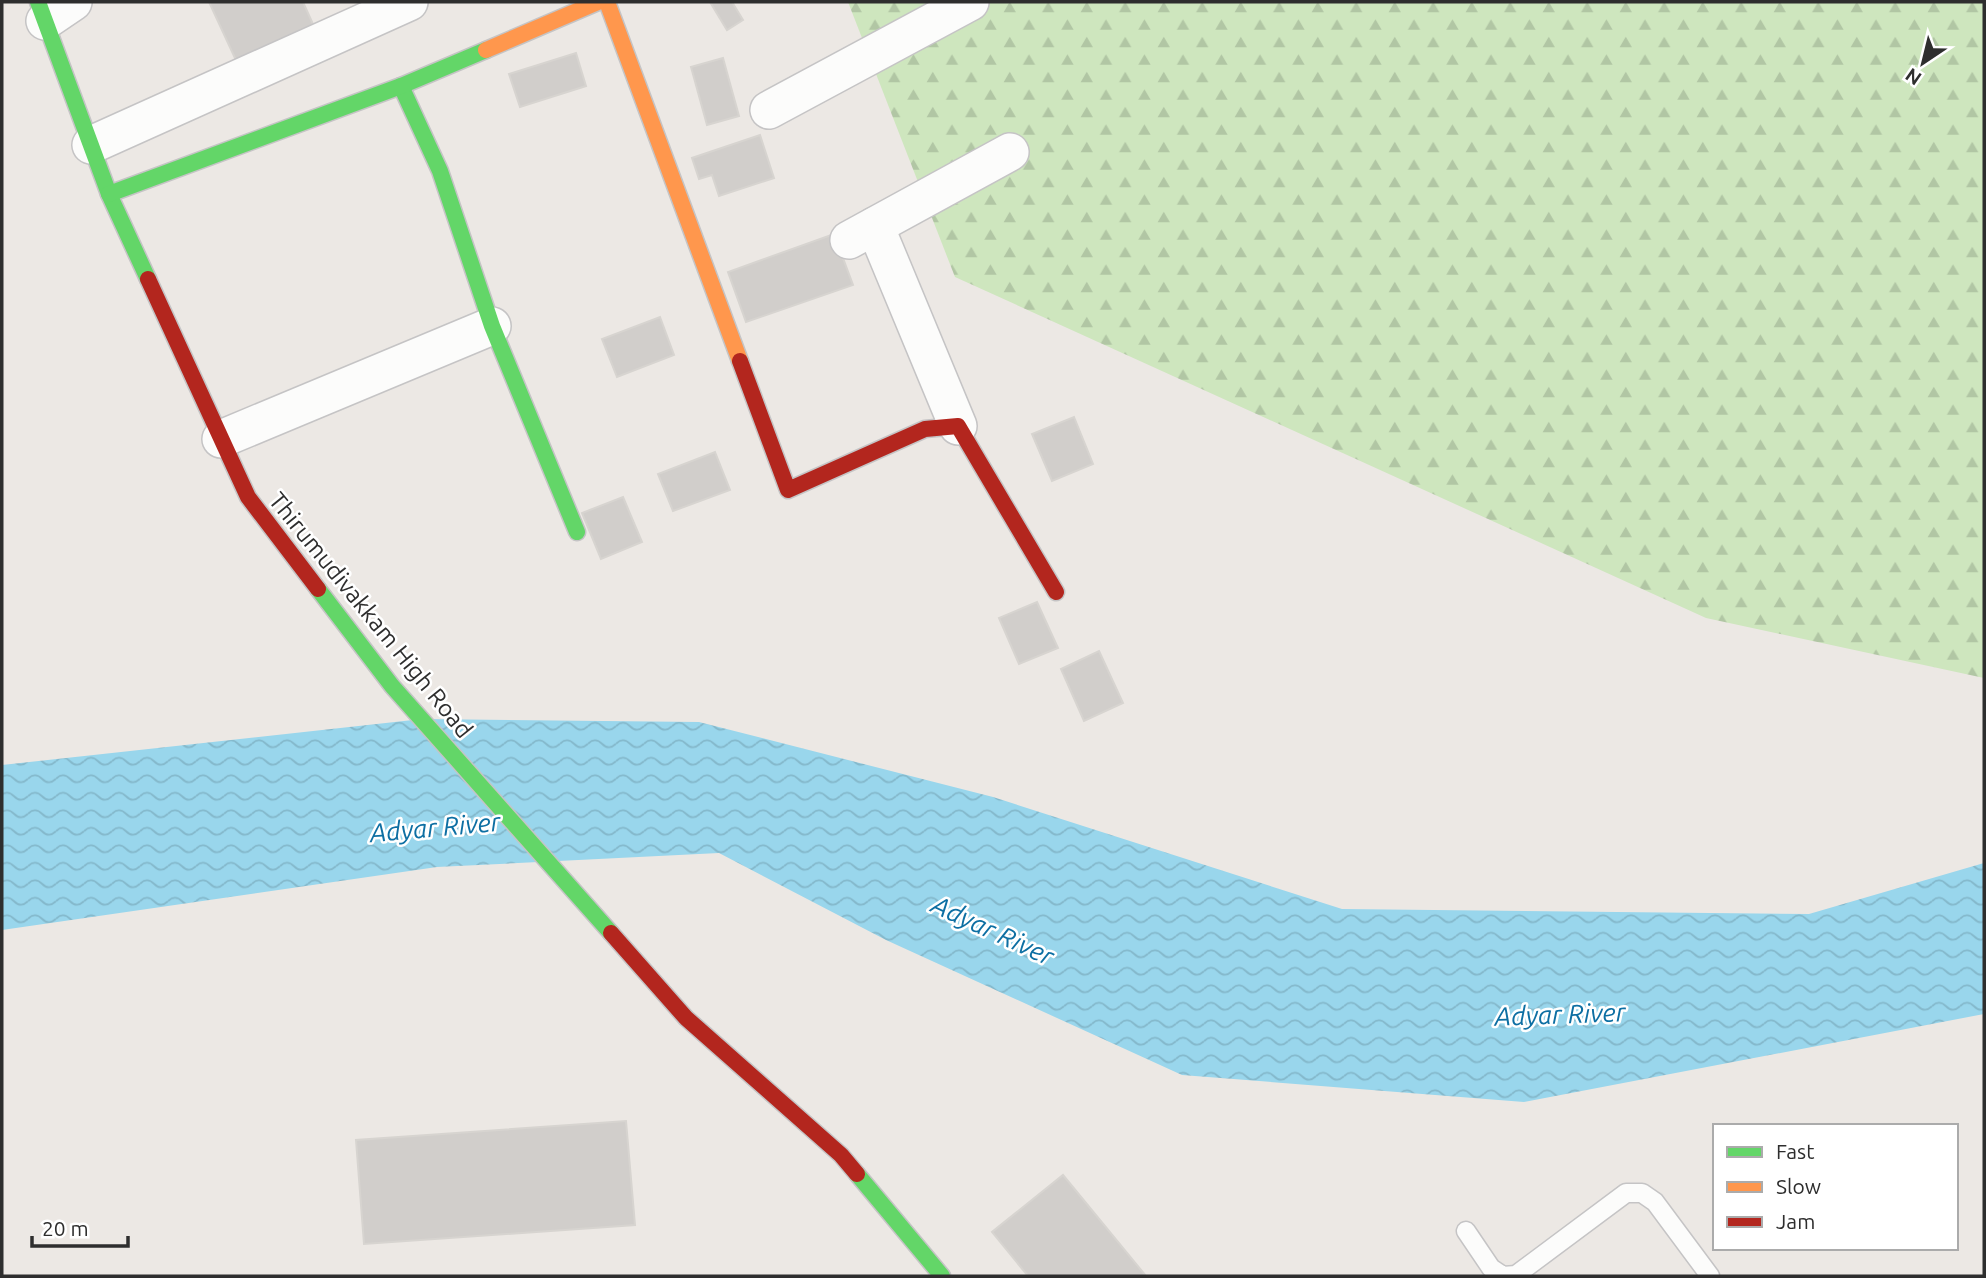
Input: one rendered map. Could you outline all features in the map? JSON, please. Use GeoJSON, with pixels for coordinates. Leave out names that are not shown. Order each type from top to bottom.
{"type":"FeatureCollection","features":[{"type":"Feature","properties":{"kind":"street"},"geometry":{"type":"LineString","coordinates":[[91,145],[409,2]]}},
{"type":"Feature","properties":{"kind":"street"},"geometry":{"type":"LineString","coordinates":[[109,194],[401,86],[598,2]]}},
{"type":"Feature","properties":{"kind":"street"},"geometry":{"type":"LineString","coordinates":[[607,2],[788,490],[925,429],[958,426]]}},
{"type":"Feature","properties":{"kind":"street"},"geometry":{"type":"LineString","coordinates":[[769,110],[970,2]]}},
{"type":"Feature","properties":{"kind":"street","name":"Thirumudivakkam High Road"},"geometry":{"type":"LineString","coordinates":[[52,8],[91,145],[109,194],[248,497],[392,685],[686,1018],[841,1155],[942,1276]]}},
{"type":"Feature","properties":{"kind":"street"},"geometry":{"type":"LineString","coordinates":[[401,86],[440,171],[492,326],[577,532]]}},
{"type":"Feature","properties":{"kind":"street"},"geometry":{"type":"LineString","coordinates":[[1010,152],[862,233],[958,426],[1056,592]]}},
{"type":"Feature","properties":{"kind":"street"},"geometry":{"type":"LineString","coordinates":[[221,439],[492,326]]}},
{"type":"Feature","properties":{"kind":"lane"},"geometry":{"type":"LineString","coordinates":[[1466,1231],[1492,1268],[1503,1276],[1516,1275],[1626,1194],[1642,1193],[1655,1202],[1710,1276]]}},
{"type":"Feature","properties":{"kind":"green space"},"geometry":{"type":"Polygon","coordinates":[[[848,2],[1984,2],[1984,678],[1706,618],[955,277],[848,2]]]}},
{"type":"Feature","properties":{"kind":"water","name":"Adyar River"},"geometry":{"type":"Polygon","coordinates":[[[422,719],[699,722],[993,797],[1342,909],[1809,914],[1984,863],[1984,1014],[1524,1102],[1182,1075],[886,940],[719,853],[437,867],[2,930],[2,765],[422,719]]]}},
{"type":"Feature","properties":{"kind":"building"},"geometry":{"type":"Polygon","coordinates":[[[209,2],[303,2],[317,33],[240,69],[209,2]]]}},
{"type":"Feature","properties":{"kind":"building"},"geometry":{"type":"Polygon","coordinates":[[[710,2],[732,2],[743,20],[727,30],[710,2]]]}},
{"type":"Feature","properties":{"kind":"building"},"geometry":{"type":"Polygon","coordinates":[[[576,53],[586,86],[520,107],[509,74],[576,53]]]}},
{"type":"Feature","properties":{"kind":"building"},"geometry":{"type":"Polygon","coordinates":[[[723,58],[739,116],[707,125],[691,67],[723,58]]]}},
{"type":"Feature","properties":{"kind":"building"},"geometry":{"type":"Polygon","coordinates":[[[760,135],[774,178],[719,196],[712,175],[699,179],[692,158],[760,135]]]}},
{"type":"Feature","properties":{"kind":"building"},"geometry":{"type":"Polygon","coordinates":[[[834,234],[853,285],[746,322],[728,272],[834,234]]]}},
{"type":"Feature","properties":{"kind":"building"},"geometry":{"type":"Polygon","coordinates":[[[660,317],[674,355],[617,377],[602,339],[660,317]]]}},
{"type":"Feature","properties":{"kind":"building"},"geometry":{"type":"Polygon","coordinates":[[[1074,417],[1093,464],[1052,481],[1032,434],[1074,417]]]}},
{"type":"Feature","properties":{"kind":"building"},"geometry":{"type":"Polygon","coordinates":[[[715,452],[730,490],[673,511],[658,474],[715,452]]]}},
{"type":"Feature","properties":{"kind":"building"},"geometry":{"type":"Polygon","coordinates":[[[623,497],[642,542],[601,559],[582,513],[623,497]]]}},
{"type":"Feature","properties":{"kind":"building"},"geometry":{"type":"Polygon","coordinates":[[[1037,602],[1058,648],[1019,664],[999,618],[1037,602]]]}},
{"type":"Feature","properties":{"kind":"building"},"geometry":{"type":"Polygon","coordinates":[[[1099,651],[1123,703],[1084,721],[1061,669],[1099,651]]]}},
{"type":"Feature","properties":{"kind":"building"},"geometry":{"type":"Polygon","coordinates":[[[626,1121],[635,1225],[364,1244],[356,1140],[626,1121]]]}},
{"type":"Feature","properties":{"kind":"building"},"geometry":{"type":"Polygon","coordinates":[[[1063,1175],[1146,1276],[1028,1276],[992,1232],[1063,1175]]]}},
{"type":"Feature","properties":{"kind":"traffic: fast"},"geometry":{"type":"LineString","coordinates":[[38,2],[109,194],[148,279]]}},
{"type":"Feature","properties":{"kind":"traffic: fast"},"geometry":{"type":"LineString","coordinates":[[109,194],[401,86],[486,50]]}},
{"type":"Feature","properties":{"kind":"traffic: fast"},"geometry":{"type":"LineString","coordinates":[[401,86],[440,171],[492,326],[577,532]]}},
{"type":"Feature","properties":{"kind":"traffic: fast"},"geometry":{"type":"LineString","coordinates":[[318,589],[392,686],[611,933]]}},
{"type":"Feature","properties":{"kind":"traffic: fast"},"geometry":{"type":"LineString","coordinates":[[857,1174],[942,1276]]}},
{"type":"Feature","properties":{"kind":"traffic: slow"},"geometry":{"type":"LineString","coordinates":[[486,50],[598,2]]}},
{"type":"Feature","properties":{"kind":"traffic: slow"},"geometry":{"type":"LineString","coordinates":[[607,2],[740,361]]}},
{"type":"Feature","properties":{"kind":"traffic: jam"},"geometry":{"type":"LineString","coordinates":[[148,279],[248,497],[318,589]]}},
{"type":"Feature","properties":{"kind":"traffic: jam"},"geometry":{"type":"LineString","coordinates":[[740,361],[788,490],[925,429],[958,426],[1056,592]]}},
{"type":"Feature","properties":{"kind":"traffic: jam"},"geometry":{"type":"LineString","coordinates":[[611,933],[686,1018],[841,1155],[857,1174]]}}]}
